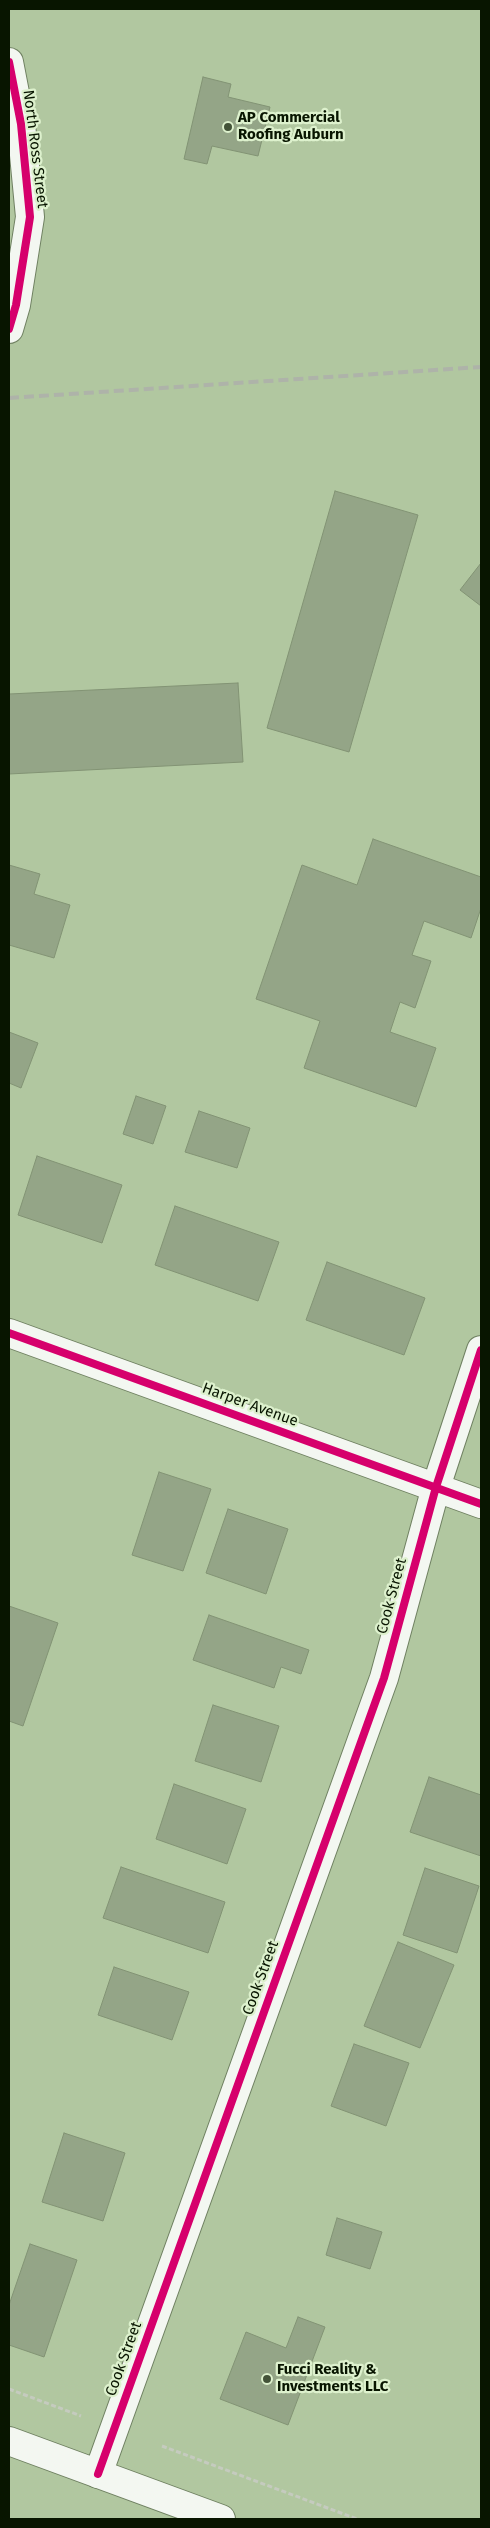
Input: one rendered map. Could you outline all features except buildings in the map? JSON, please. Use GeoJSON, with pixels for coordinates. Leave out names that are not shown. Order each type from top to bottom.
{"type":"FeatureCollection","features":[{"type":"Feature","properties":{"kind":"street","name":"North Ross Street"},"geometry":{"type":"LineString","coordinates":[[9,62],[20,124],[30,217],[16,305],[9,328]]}},
{"type":"Feature","properties":{"kind":"street","name":"Harper Avenue"},"geometry":{"type":"LineString","coordinates":[[9,1333],[481,1504]]}},
{"type":"Feature","properties":{"kind":"street","name":"Cook Street"},"geometry":{"type":"LineString","coordinates":[[98,2474],[384,1678],[436,1487],[481,1350]]}},
{"type":"Feature","properties":{"kind":"street"},"geometry":{"type":"LineString","coordinates":[[9,2442],[221,2519]]}},
{"type":"Feature","properties":{"kind":"path"},"geometry":{"type":"LineString","coordinates":[[9,2390],[78,2415]]}},
{"type":"Feature","properties":{"kind":"path"},"geometry":{"type":"LineString","coordinates":[[162,2446],[357,2519]]}},
{"type":"Feature","properties":{"kind":"railway"},"geometry":{"type":"LineString","coordinates":[[9,398],[481,367]]}},
{"type":"Feature","properties":{"kind":"cycle path"},"geometry":{"type":"LineString","coordinates":[[9,62],[21,124],[30,217],[16,305],[9,329]]}},
{"type":"Feature","properties":{"kind":"cycle path"},"geometry":{"type":"LineString","coordinates":[[9,1333],[481,1504]]}},
{"type":"Feature","properties":{"kind":"cycle path"},"geometry":{"type":"LineString","coordinates":[[98,2474],[384,1678],[436,1487],[481,1350]]}},
{"type":"Feature","properties":{"kind":"place","name":"AP Commercial Roofing Auburn"},"geometry":{"type":"Point","coordinates":[228,127]}},
{"type":"Feature","properties":{"kind":"place","name":"Fucci Reality & Investments LLC"},"geometry":{"type":"Point","coordinates":[267,2379]}}]}
